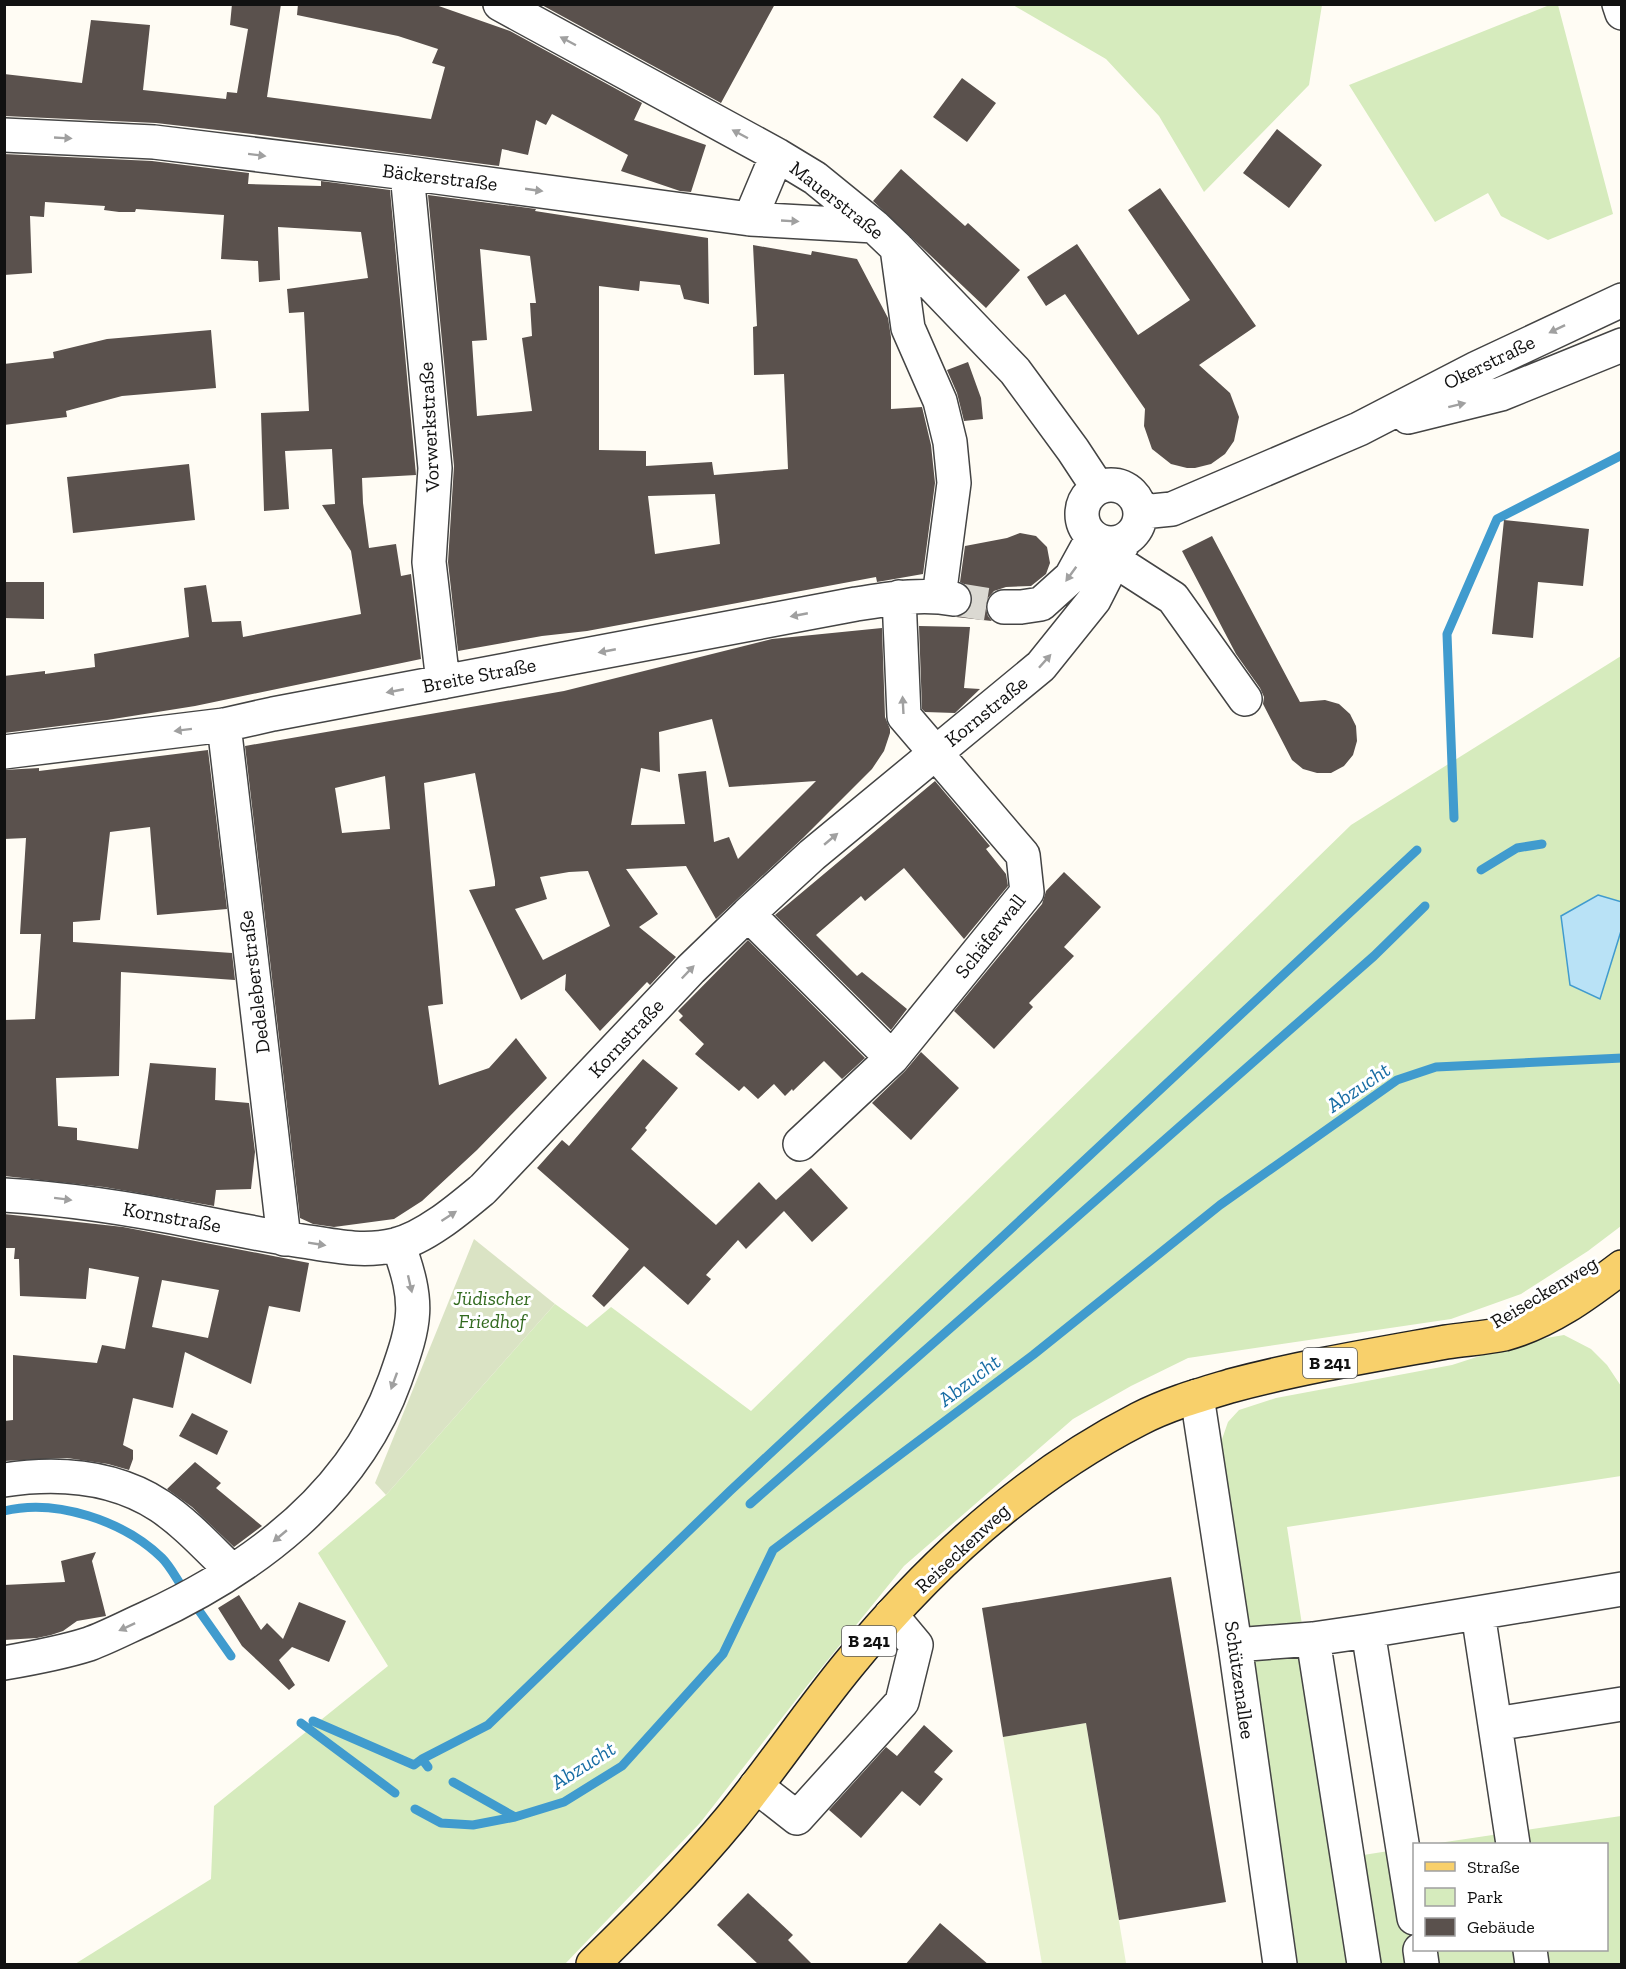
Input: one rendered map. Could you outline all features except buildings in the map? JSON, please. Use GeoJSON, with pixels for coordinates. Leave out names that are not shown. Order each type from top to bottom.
{"type":"FeatureCollection","features":[{"type":"Feature","properties":{"kind":"main road","name":"Reiseckenweg"},"geometry":{"type":"LineString","coordinates":[[1466,1339],[1504,1314],[1536,1301],[1622,1244]]}},
{"type":"Feature","properties":{"kind":"main road","name":"Reiseckenweg"},"geometry":{"type":"LineString","coordinates":[[593,1965],[678,1879],[756,1786],[829,1689],[891,1615],[963,1543],[1046,1475],[1142,1417],[1197,1396],[1268,1376],[1504,1334],[1562,1310],[1622,1268]]}},
{"type":"Feature","properties":{"kind":"street","name":"Mauerstraße"},"geometry":{"type":"LineString","coordinates":[[500,4],[815,178],[885,237],[1015,371],[1098,488]]}},
{"type":"Feature","properties":{"kind":"street"},"geometry":{"type":"LineString","coordinates":[[1619,4],[1622,13]]}},
{"type":"Feature","properties":{"kind":"street","name":"Bäckerstraße"},"geometry":{"type":"LineString","coordinates":[[4,135],[154,142],[407,173],[885,237]]}},
{"type":"Feature","properties":{"kind":"street"},"geometry":{"type":"LineString","coordinates":[[750,219],[777,155]]}},
{"type":"Feature","properties":{"kind":"street","name":"Vorwerkstraße"},"geometry":{"type":"LineString","coordinates":[[407,173],[435,468],[429,562],[443,682]]}},
{"type":"Feature","properties":{"kind":"street","name":"Breite Straße"},"geometry":{"type":"LineString","coordinates":[[4,752],[224,725],[899,597],[946,598],[954,483],[950,442],[940,401],[908,328],[885,237]]}},
{"type":"Feature","properties":{"kind":"street","name":"Okerstraße"},"geometry":{"type":"LineString","coordinates":[[1142,512],[1172,509],[1359,429],[1477,368],[1622,300]]}},
{"type":"Feature","properties":{"kind":"street","name":"Okerstraße"},"geometry":{"type":"LineString","coordinates":[[1359,429],[1502,394],[1622,345]]}},
{"type":"Feature","properties":{"kind":"street"},"geometry":{"type":"LineString","coordinates":[[1004,606],[1021,607],[1041,604],[1110,546],[1133,535],[1142,512],[1138,501],[1127,490],[1111,486],[1098,488],[1086,499],[1081,511],[1083,525],[1110,546],[1173,598],[1245,699]]}},
{"type":"Feature","properties":{"kind":"street","name":"Kornstraße"},"geometry":{"type":"LineString","coordinates":[[4,1195],[60,1198],[141,1210],[284,1239],[354,1249],[375,1249],[398,1244],[422,1233],[455,1213],[483,1190],[691,969],[812,855],[1041,666],[1094,600],[1110,546]]}},
{"type":"Feature","properties":{"kind":"street","name":"Schäferwall"},"geometry":{"type":"LineString","coordinates":[[800,1144],[892,1058],[1027,892],[1023,855],[904,716],[899,597]]}},
{"type":"Feature","properties":{"kind":"street","name":"Dedeleberstraße"},"geometry":{"type":"LineString","coordinates":[[224,725],[284,1239]]}},
{"type":"Feature","properties":{"kind":"street"},"geometry":{"type":"LineString","coordinates":[[748,914],[892,1058]]}},
{"type":"Feature","properties":{"kind":"street"},"geometry":{"type":"LineString","coordinates":[[4,1663],[89,1644],[180,1602],[266,1548],[322,1498],[358,1455],[372,1432],[389,1396],[412,1326],[413,1296],[398,1244]]}},
{"type":"Feature","properties":{"kind":"street","name":"Schützenallee"},"geometry":{"type":"LineString","coordinates":[[1197,1396],[1280,1965]]}},
{"type":"Feature","properties":{"kind":"street"},"geometry":{"type":"LineString","coordinates":[[4,1480],[65,1476],[103,1481],[135,1493],[160,1506],[189,1530],[220,1579]]}},
{"type":"Feature","properties":{"kind":"street"},"geometry":{"type":"LineString","coordinates":[[1235,1645],[1313,1639],[1622,1589]]}},
{"type":"Feature","properties":{"kind":"street"},"geometry":{"type":"LineString","coordinates":[[1478,1613],[1514,1843]]}},
{"type":"Feature","properties":{"kind":"street"},"geometry":{"type":"LineString","coordinates":[[756,1786],[797,1818],[902,1702],[916,1645],[891,1615]]}},
{"type":"Feature","properties":{"kind":"street"},"geometry":{"type":"LineString","coordinates":[[1368,1631],[1413,1912]]}},
{"type":"Feature","properties":{"kind":"street"},"geometry":{"type":"LineString","coordinates":[[1313,1639],[1364,1965]]}},
{"type":"Feature","properties":{"kind":"street"},"geometry":{"type":"LineString","coordinates":[[1495,1724],[1622,1704]]}},
{"type":"Feature","properties":{"kind":"green space"},"geometry":{"type":"Polygon","coordinates":[[[1552,4],[1558,5],[1613,214],[1548,240],[1501,216],[1488,193],[1435,222],[1349,85],[1552,4]]]}},
{"type":"Feature","properties":{"kind":"green space"},"geometry":{"type":"Polygon","coordinates":[[[1013,5],[1322,5],[1309,85],[1204,192],[1159,116],[1106,59],[1013,5]]]}},
{"type":"Feature","properties":{"kind":"green space"},"geometry":{"type":"Polygon","coordinates":[[[1621,656],[1621,1226],[1588,1251],[1521,1294],[1451,1319],[1188,1358],[1131,1386],[1073,1419],[904,1566],[700,1823],[565,1964],[75,1964],[211,1879],[214,1806],[388,1666],[318,1553],[386,1495],[555,1304],[587,1327],[611,1307],[751,1411],[1351,825],[1621,656]]]}},
{"type":"Feature","properties":{"kind":"green space","name":"Jüdischer Friedhof"},"geometry":{"type":"Polygon","coordinates":[[[474,1239],[555,1304],[386,1495],[375,1483],[474,1239]]]}},
{"type":"Feature","properties":{"kind":"green space"},"geometry":{"type":"Polygon","coordinates":[[[1564,1335],[1591,1349],[1607,1365],[1621,1386],[1621,1476],[1287,1527],[1338,1859],[1413,1847],[1413,1951],[1608,1951],[1608,1843],[1439,1843],[1621,1816],[1621,1964],[1298,1964],[1221,1442],[1228,1422],[1239,1410],[1276,1398],[1452,1365],[1523,1342],[1564,1335]]]}},
{"type":"Feature","properties":{"kind":"green space"},"geometry":{"type":"Polygon","coordinates":[[[1086,1723],[1126,1963],[1042,1964],[1003,1737],[1086,1723]]]}},
{"type":"Feature","properties":{"kind":"water"},"geometry":{"type":"Polygon","coordinates":[[[1598,895],[1622,902],[1621,931],[1600,999],[1570,985],[1561,916],[1598,895]]]}},
{"type":"Feature","properties":{"kind":"waterway"},"geometry":{"type":"LineString","coordinates":[[1454,818],[1447,634],[1497,519],[1622,455]]}},
{"type":"Feature","properties":{"kind":"waterway"},"geometry":{"type":"LineString","coordinates":[[1481,870],[1517,848],[1542,844]]}},
{"type":"Feature","properties":{"kind":"waterway"},"geometry":{"type":"LineString","coordinates":[[422,1759],[488,1725],[730,1491],[1417,850]]}},
{"type":"Feature","properties":{"kind":"waterway"},"geometry":{"type":"LineString","coordinates":[[750,1504],[1374,956],[1425,906]]}},
{"type":"Feature","properties":{"kind":"waterway","name":"Abzucht"},"geometry":{"type":"LineString","coordinates":[[415,1809],[441,1823],[473,1825],[515,1817],[564,1802],[622,1766],[723,1654],[773,1550],[1033,1355],[1220,1205],[1397,1080],[1436,1067],[1622,1058]]}},
{"type":"Feature","properties":{"kind":"waterway","name":"Abzucht"},"geometry":{"type":"LineString","coordinates":[[4,1511],[24,1508],[67,1510],[109,1523],[129,1533],[165,1561],[231,1656]]}},
{"type":"Feature","properties":{"kind":"waterway"},"geometry":{"type":"LineString","coordinates":[[313,1721],[414,1765],[422,1759],[428,1767]]}},
{"type":"Feature","properties":{"kind":"waterway","name":"Abzucht"},"geometry":{"type":"LineString","coordinates":[[301,1723],[395,1793]]}},
{"type":"Feature","properties":{"kind":"waterway"},"geometry":{"type":"LineString","coordinates":[[453,1782],[515,1817]]}},
{"type":"Feature","properties":{"kind":"tunnel"},"geometry":{"type":"LineString","coordinates":[[954,599],[1004,607]]}}]}
